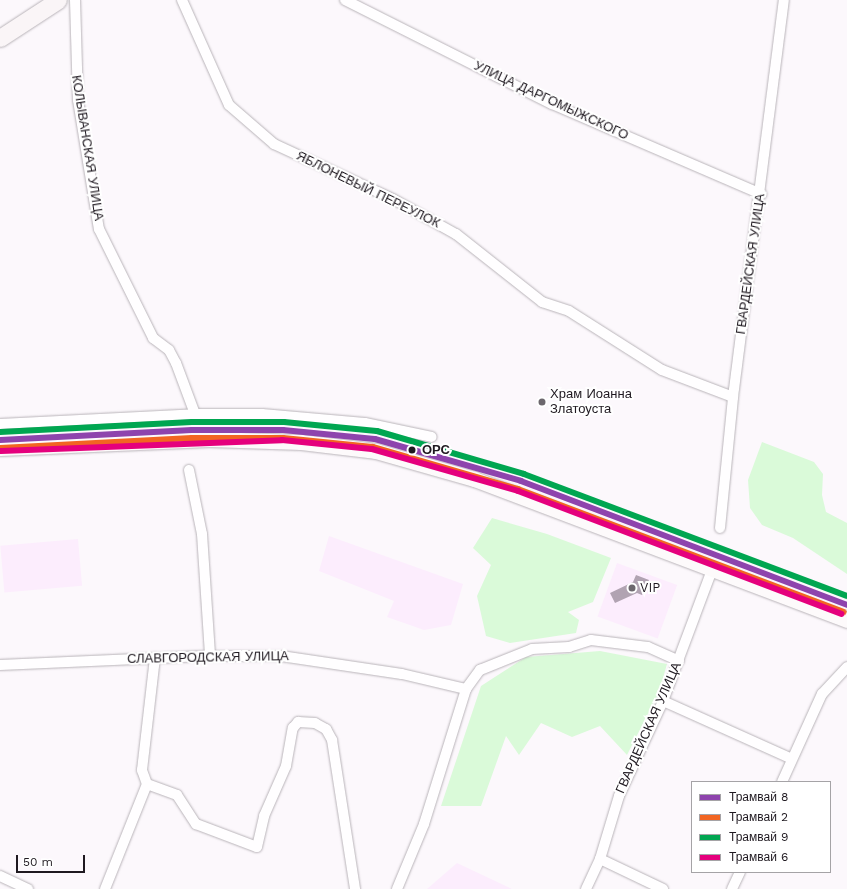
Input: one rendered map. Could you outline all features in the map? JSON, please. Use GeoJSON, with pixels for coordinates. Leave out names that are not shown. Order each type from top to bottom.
{"type":"FeatureCollection","features":[{"type":"Feature","properties":{"kind":"main road"},"geometry":{"type":"LineString","coordinates":[[0,38],[56,0]]}},
{"type":"Feature","properties":{"kind":"main road"},"geometry":{"type":"LineString","coordinates":[[0,448],[215,439],[301,442],[376,451],[474,479],[713,567],[847,620]]}},
{"type":"Feature","properties":{"kind":"street","name":"КОЛЫВАНСКАЯ УЛИЦА"},"geometry":{"type":"LineString","coordinates":[[75,0],[78,100],[99,229],[153,338],[169,350],[176,363],[195,414]]}},
{"type":"Feature","properties":{"kind":"street","name":"ЯБЛОНЕВЫЙ ПЕРЕУЛОК"},"geometry":{"type":"LineString","coordinates":[[182,0],[228,104],[274,144],[393,199],[456,234],[542,302],[569,311],[662,370],[733,397]]}},
{"type":"Feature","properties":{"kind":"street","name":"УЛИЦА ДАРГОМЫЖСКОГО"},"geometry":{"type":"LineString","coordinates":[[345,0],[552,104],[761,194]]}},
{"type":"Feature","properties":{"kind":"street","name":"ГВАРДЕЙСКАЯ УЛИЦА"},"geometry":{"type":"LineString","coordinates":[[720,528],[733,397],[761,194],[784,0]]}},
{"type":"Feature","properties":{"kind":"street"},"geometry":{"type":"LineString","coordinates":[[0,424],[195,414],[324,418],[432,436]]}},
{"type":"Feature","properties":{"kind":"street"},"geometry":{"type":"LineString","coordinates":[[190,470],[202,534],[210,656]]}},
{"type":"Feature","properties":{"kind":"street","name":"ГВАРДЕЙСКАЯ УЛИЦА"},"geometry":{"type":"LineString","coordinates":[[586,889],[600,859],[619,796],[663,701],[713,567]]}},
{"type":"Feature","properties":{"kind":"street"},"geometry":{"type":"LineString","coordinates":[[397,889],[424,824],[466,689],[480,670],[496,662],[532,649],[569,647],[591,640],[648,647],[679,661]]}},
{"type":"Feature","properties":{"kind":"street","name":"СЛАВГОРОДСКАЯ УЛИЦА"},"geometry":{"type":"LineString","coordinates":[[0,665],[210,656],[321,660],[466,689]]}},
{"type":"Feature","properties":{"kind":"street"},"geometry":{"type":"LineString","coordinates":[[105,889],[147,784],[142,770],[155,658]]}},
{"type":"Feature","properties":{"kind":"street"},"geometry":{"type":"LineString","coordinates":[[782,781],[822,694],[845,673]]}},
{"type":"Feature","properties":{"kind":"street"},"geometry":{"type":"LineString","coordinates":[[663,701],[792,759]]}},
{"type":"Feature","properties":{"kind":"street"},"geometry":{"type":"LineString","coordinates":[[147,784],[177,795],[196,824],[257,847],[264,816],[286,766],[293,728],[298,722],[315,723],[326,729],[332,740],[355,889]]}},
{"type":"Feature","properties":{"kind":"street"},"geometry":{"type":"LineString","coordinates":[[600,859],[663,889]]}},
{"type":"Feature","properties":{"kind":"street"},"geometry":{"type":"LineString","coordinates":[[732,889],[740,873]]}},
{"type":"Feature","properties":{"kind":"street"},"geometry":{"type":"LineString","coordinates":[[0,876],[28,889]]}},
{"type":"Feature","properties":{"kind":"shaded area"},"geometry":{"type":"Polygon","coordinates":[[[329,536],[463,584],[451,625],[424,630],[387,617],[394,601],[319,571],[329,536]]]}},
{"type":"Feature","properties":{"kind":"shaded area"},"geometry":{"type":"Polygon","coordinates":[[[78,539],[82,586],[4,593],[0,546],[78,539]]]}},
{"type":"Feature","properties":{"kind":"shaded area"},"geometry":{"type":"Polygon","coordinates":[[[617,563],[677,585],[658,638],[598,617],[617,563]]]}},
{"type":"Feature","properties":{"kind":"shaded area"},"geometry":{"type":"Polygon","coordinates":[[[457,863],[512,889],[427,889],[457,863]]]}},
{"type":"Feature","properties":{"kind":"green space"},"geometry":{"type":"Polygon","coordinates":[[[762,442],[814,462],[823,474],[822,495],[826,512],[847,523],[847,574],[793,538],[762,525],[750,508],[748,480],[762,442]]]}},
{"type":"Feature","properties":{"kind":"green space"},"geometry":{"type":"Polygon","coordinates":[[[492,518],[547,534],[611,558],[593,602],[568,612],[579,620],[576,633],[510,643],[486,636],[477,596],[491,565],[473,548],[492,518]]]}},
{"type":"Feature","properties":{"kind":"green space"},"geometry":{"type":"Polygon","coordinates":[[[600,651],[667,664],[659,692],[627,755],[600,726],[572,737],[541,723],[519,755],[506,736],[481,806],[441,806],[481,686],[526,657],[600,651]]]}},
{"type":"Feature","properties":{"kind":"building","name":"VIP"},"geometry":{"type":"Polygon","coordinates":[[[636,575],[649,580],[642,595],[637,593],[615,603],[610,593],[633,582],[636,575]]]}},
{"type":"Feature","properties":{"kind":"tram line","name":"9"},"geometry":{"type":"LineString","coordinates":[[0,432],[192,422],[284,422],[377,431],[524,474],[847,596]]}},
{"type":"Feature","properties":{"kind":"tram line","name":"8"},"geometry":{"type":"LineString","coordinates":[[0,440],[192,430],[283,430],[375,439],[521,481],[847,605]]}},
{"type":"Feature","properties":{"kind":"tram line","name":"2"},"geometry":{"type":"LineString","coordinates":[[0,448],[192,438],[283,438],[373,447],[518,489],[844,612]]}},
{"type":"Feature","properties":{"kind":"tram line","name":"6"},"geometry":{"type":"LineString","coordinates":[[1,451],[282,440],[372,449],[518,491],[841,614]]}},
{"type":"Feature","properties":{"kind":"place","name":"Храм Иоанна Златоуста"},"geometry":{"type":"Point","coordinates":[542,402]}},
{"type":"Feature","properties":{"kind":"place","name":"ОРС"},"geometry":{"type":"Point","coordinates":[412,450]}},
{"type":"Feature","properties":{"kind":"place","name":"VIP"},"geometry":{"type":"Point","coordinates":[632,588]}}]}
